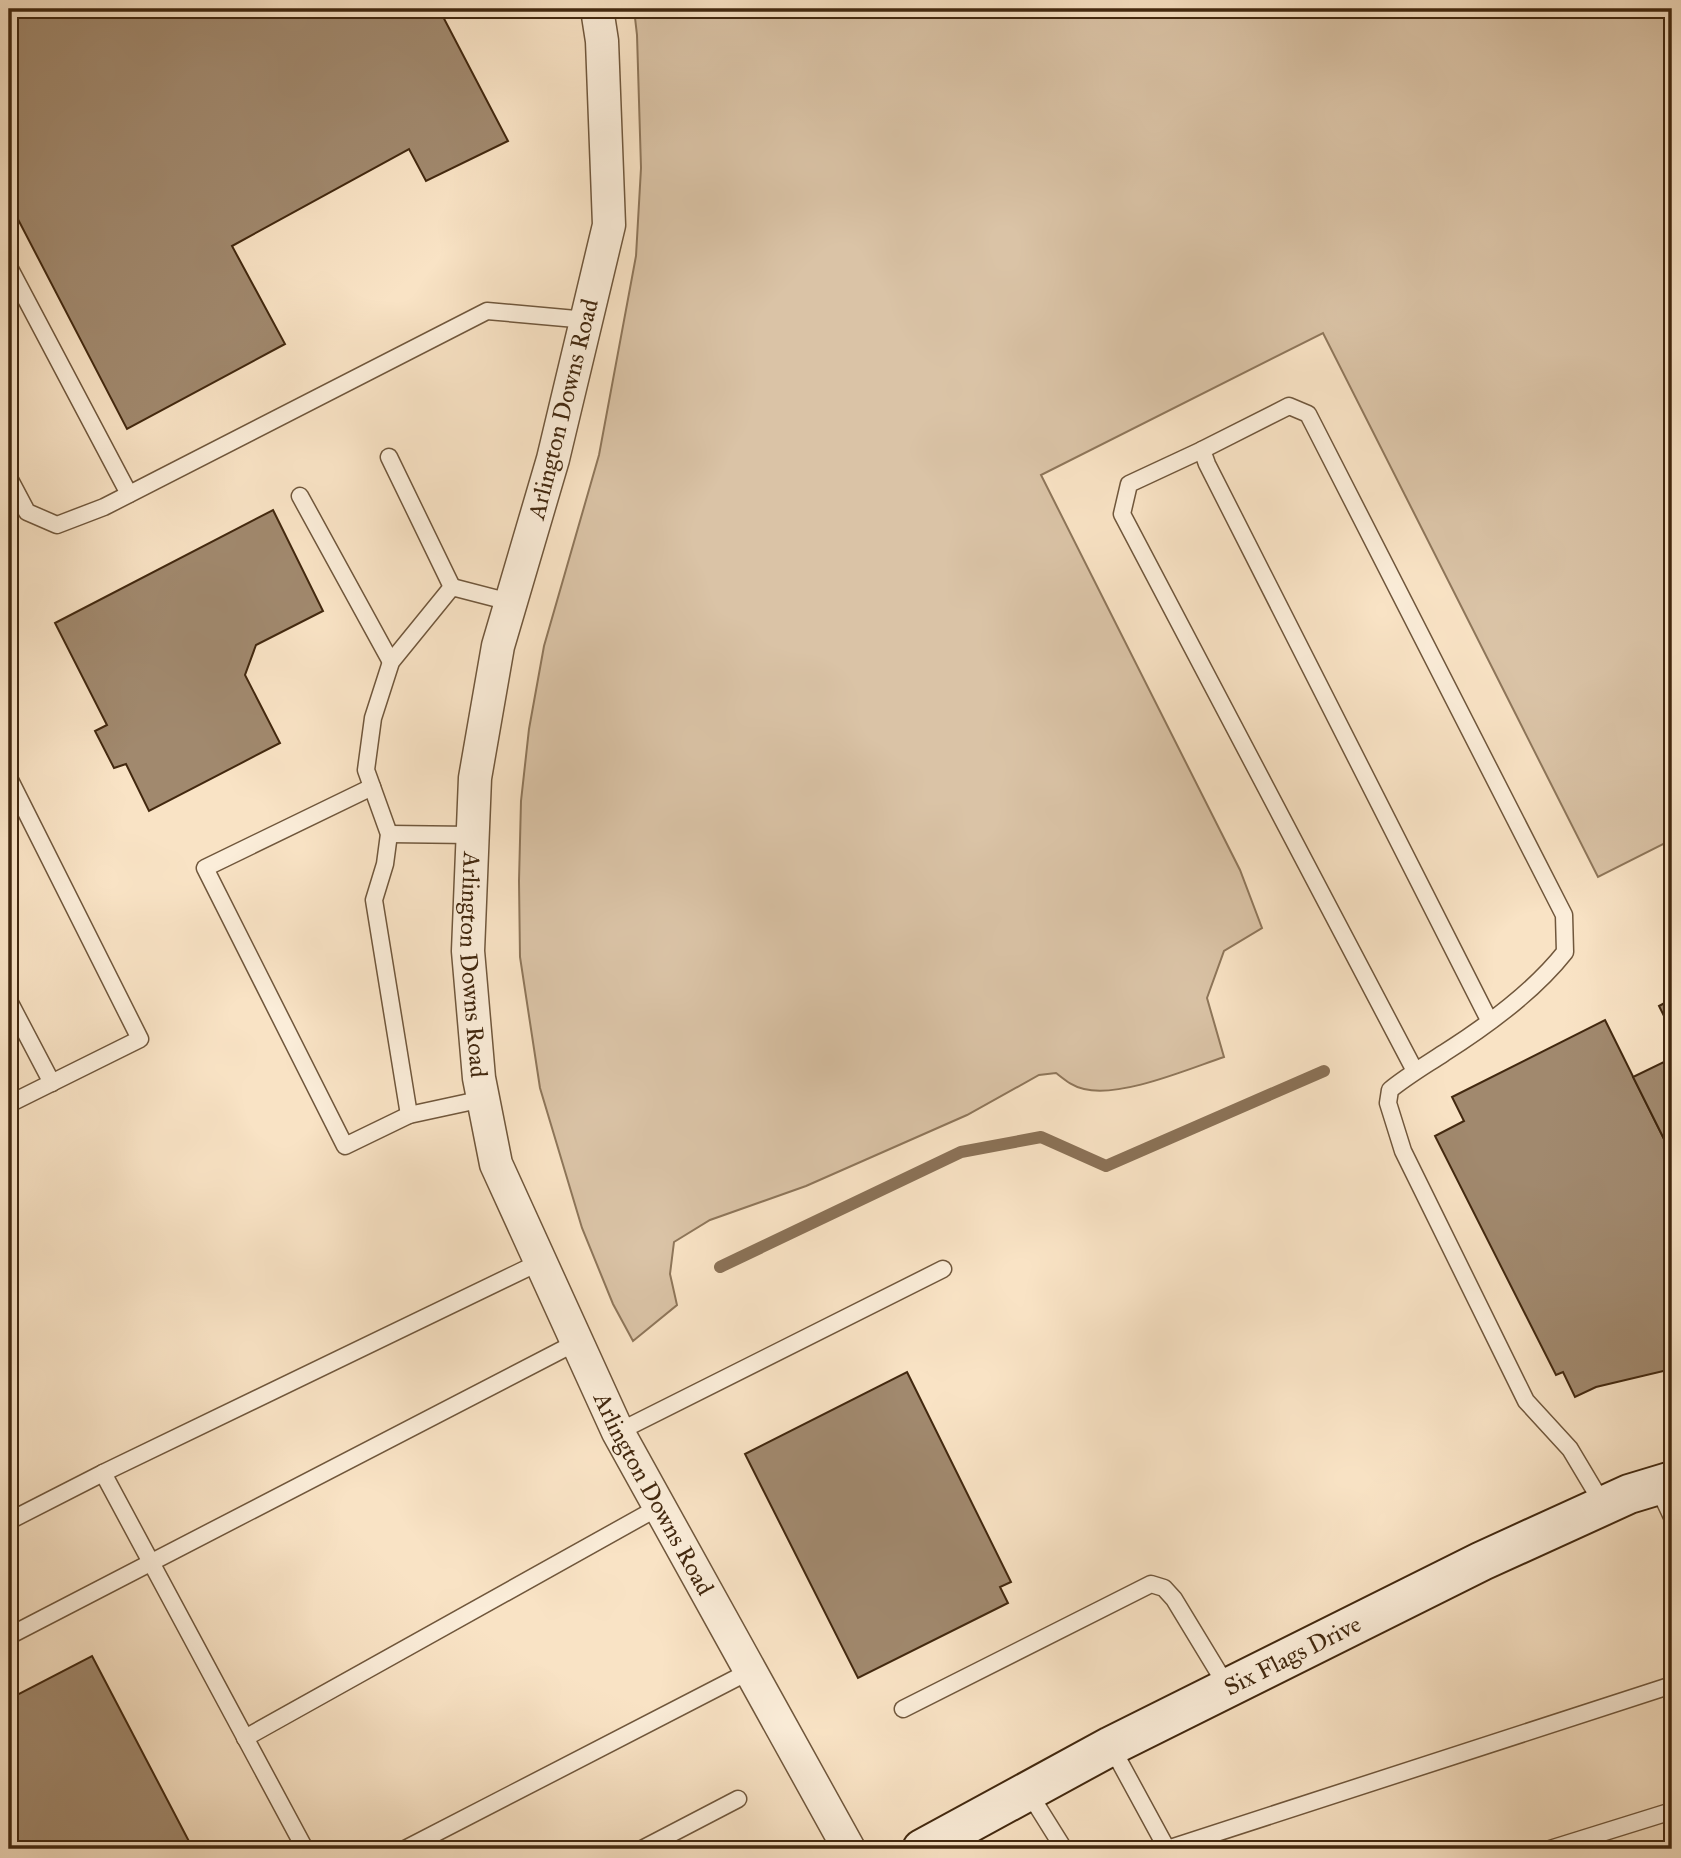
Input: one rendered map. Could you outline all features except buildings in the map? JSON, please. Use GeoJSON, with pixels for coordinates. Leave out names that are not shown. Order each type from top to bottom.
{"type":"FeatureCollection","features":[{"type":"Feature","properties":{"kind":"street","name":"Arlington Downs Road"},"geometry":{"type":"LineString","coordinates":[[597,9],[602,41],[609,225],[553,460],[498,646],[477,765],[468,951],[479,1078],[496,1164],[618,1432],[849,1849]]}},
{"type":"Feature","properties":{"kind":"street","name":"Six Flags Drive"},"geometry":{"type":"LineString","coordinates":[[922,1849],[1111,1746],[1482,1560],[1629,1494],[1667,1494]]}},
{"type":"Feature","properties":{"kind":"lane"},"geometry":{"type":"LineString","coordinates":[[9,267],[129,494]]}},
{"type":"Feature","properties":{"kind":"lane"},"geometry":{"type":"LineString","coordinates":[[9,478],[27,512],[57,525],[129,494],[487,311],[586,320]]}},
{"type":"Feature","properties":{"kind":"lane"},"geometry":{"type":"LineString","coordinates":[[1415,1071],[1122,514],[1129,484],[1289,406],[1308,414],[1564,915],[1565,953],[1551,970],[1525,995],[1390,1090],[1388,1103],[1403,1151],[1526,1401],[1570,1449],[1604,1506]]}},
{"type":"Feature","properties":{"kind":"lane"},"geometry":{"type":"LineString","coordinates":[[1202,450],[1489,1020]]}},
{"type":"Feature","properties":{"kind":"lane"},"geometry":{"type":"LineString","coordinates":[[389,457],[452,587],[510,602]]}},
{"type":"Feature","properties":{"kind":"lane"},"geometry":{"type":"LineString","coordinates":[[300,496],[391,662]]}},
{"type":"Feature","properties":{"kind":"lane"},"geometry":{"type":"LineString","coordinates":[[409,1115],[374,900],[385,864],[389,834],[366,770],[373,718],[391,662],[452,587]]}},
{"type":"Feature","properties":{"kind":"lane"},"geometry":{"type":"LineString","coordinates":[[372,787],[205,868],[345,1146],[409,1115],[483,1099]]}},
{"type":"Feature","properties":{"kind":"lane"},"geometry":{"type":"LineString","coordinates":[[9,1104],[140,1039],[11,789]]}},
{"type":"Feature","properties":{"kind":"lane"},"geometry":{"type":"LineString","coordinates":[[389,834],[472,835]]}},
{"type":"Feature","properties":{"kind":"lane"},"geometry":{"type":"LineString","coordinates":[[9,1001],[52,1083]]}},
{"type":"Feature","properties":{"kind":"lane"},"geometry":{"type":"LineString","coordinates":[[9,1521],[540,1262]]}},
{"type":"Feature","properties":{"kind":"lane"},"geometry":{"type":"LineString","coordinates":[[618,1432],[943,1269]]}},
{"type":"Feature","properties":{"kind":"lane"},"geometry":{"type":"LineString","coordinates":[[9,1636],[577,1342]]}},
{"type":"Feature","properties":{"kind":"lane"},"geometry":{"type":"LineString","coordinates":[[103,1473],[305,1849]]}},
{"type":"Feature","properties":{"kind":"lane"},"geometry":{"type":"LineString","coordinates":[[245,1738],[659,1507]]}},
{"type":"Feature","properties":{"kind":"lane"},"geometry":{"type":"LineString","coordinates":[[903,1709],[1151,1584],[1164,1588],[1174,1600],[1228,1688]]}},
{"type":"Feature","properties":{"kind":"lane"},"geometry":{"type":"LineString","coordinates":[[404,1849],[750,1671]]}},
{"type":"Feature","properties":{"kind":"lane"},"geometry":{"type":"LineString","coordinates":[[1111,1746],[1167,1849],[1672,1685]]}},
{"type":"Feature","properties":{"kind":"lane"},"geometry":{"type":"LineString","coordinates":[[1029,1793],[1064,1849]]}},
{"type":"Feature","properties":{"kind":"lane"},"geometry":{"type":"LineString","coordinates":[[642,1849],[738,1799]]}},
{"type":"Feature","properties":{"kind":"lane"},"geometry":{"type":"LineString","coordinates":[[1550,1849],[1672,1811]]}},
{"type":"Feature","properties":{"kind":"shaded area"},"geometry":{"type":"Polygon","coordinates":[[[634,9],[1672,9],[1672,842],[1669,841],[1598,877],[1323,333],[1041,475],[1240,870],[1262,928],[1224,951],[1207,998],[1224,1057],[1154,1081],[1099,1091],[1073,1085],[1056,1073],[1039,1075],[967,1115],[806,1186],[710,1220],[674,1242],[670,1274],[677,1305],[633,1341],[613,1304],[582,1228],[540,1088],[520,957],[519,881],[521,801],[529,729],[544,646],[599,455],[636,256],[641,168],[634,9]]]}},
{"type":"Feature","properties":{"kind":"waterway"},"geometry":{"type":"LineString","coordinates":[[720,1267],[961,1152],[1041,1137],[1106,1166],[1324,1071]]}}]}
